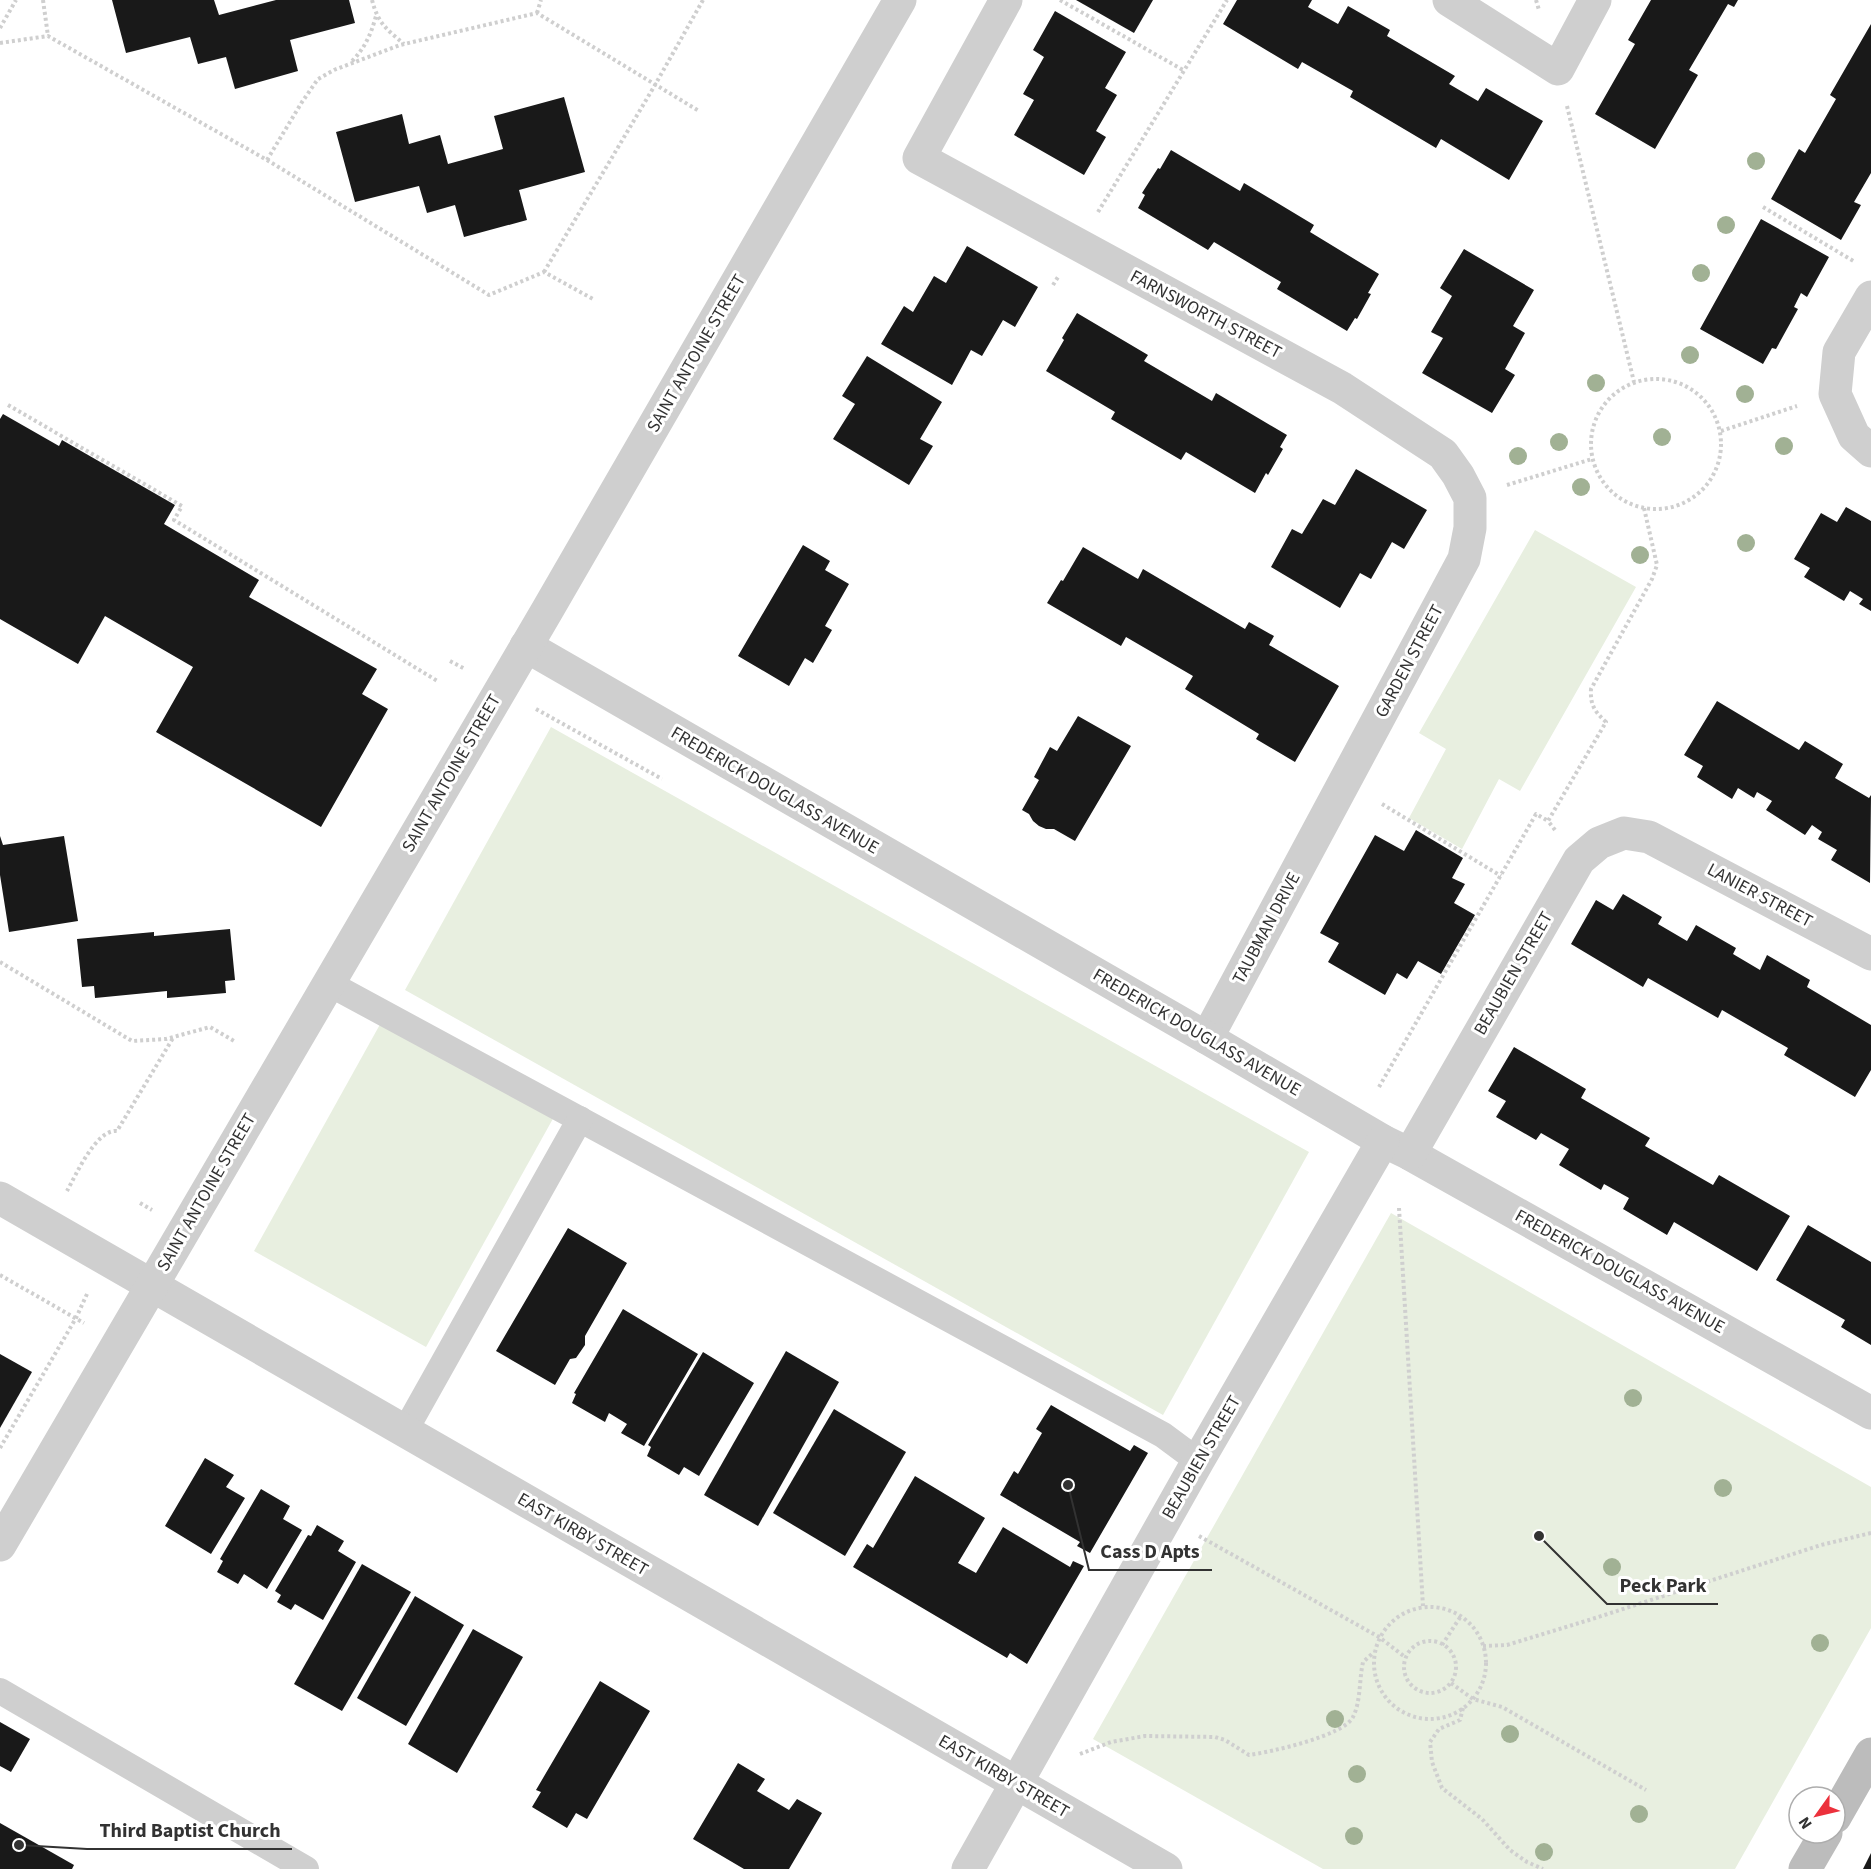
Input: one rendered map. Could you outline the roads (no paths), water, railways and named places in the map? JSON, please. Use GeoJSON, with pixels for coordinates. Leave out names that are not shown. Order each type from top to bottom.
{"type":"FeatureCollection","features":[{"type":"Feature","properties":{"kind":"street","name":"SAINT ANTOINE STREET"},"geometry":{"type":"LineString","coordinates":[[0,1545],[526,646],[900,0]]}},
{"type":"Feature","properties":{"kind":"street","name":"FARNSWORTH STREET"},"geometry":{"type":"LineString","coordinates":[[1006,0],[919,158],[1351,394],[1443,454],[1458,475],[1470,498]]}},
{"type":"Feature","properties":{"kind":"street"},"geometry":{"type":"LineString","coordinates":[[1449,0],[1558,69],[1595,0]]}},
{"type":"Feature","properties":{"kind":"street"},"geometry":{"type":"LineString","coordinates":[[1871,297],[1839,352],[1835,394],[1854,436],[1871,451]]}},
{"type":"Feature","properties":{"kind":"street","name":"GARDEN STREET"},"geometry":{"type":"LineString","coordinates":[[1325,818],[1464,559],[1470,528],[1470,498]]}},
{"type":"Feature","properties":{"kind":"street","name":"FREDERICK DOUGLASS AVENUE"},"geometry":{"type":"LineString","coordinates":[[526,646],[1396,1148],[1871,1413]]}},
{"type":"Feature","properties":{"kind":"street","name":"TAUBMAN DRIVE"},"geometry":{"type":"LineString","coordinates":[[1207,1038],[1325,818]]}},
{"type":"Feature","properties":{"kind":"street","name":"BEAUBIEN STREET"},"geometry":{"type":"LineString","coordinates":[[968,1869],[1198,1461],[1579,861],[1599,843],[1624,833],[1649,837]]}},
{"type":"Feature","properties":{"kind":"street","name":"LANIER STREET"},"geometry":{"type":"LineString","coordinates":[[1649,837],[1871,954]]}},
{"type":"Feature","properties":{"kind":"street","name":"EAST KIRBY STREET"},"geometry":{"type":"LineString","coordinates":[[0,1198],[1166,1869]]}},
{"type":"Feature","properties":{"kind":"street"},"geometry":{"type":"LineString","coordinates":[[1847,1796],[1871,1754]]}},
{"type":"Feature","properties":{"kind":"street"},"geometry":{"type":"LineString","coordinates":[[1805,1869],[1819,1845]]}},
{"type":"Feature","properties":{"kind":"lane"},"geometry":{"type":"LineString","coordinates":[[328,983],[1163,1435],[1198,1461]]}},
{"type":"Feature","properties":{"kind":"lane"},"geometry":{"type":"LineString","coordinates":[[405,1431],[580,1119]]}},
{"type":"Feature","properties":{"kind":"lane"},"geometry":{"type":"LineString","coordinates":[[0,1691],[306,1869]]}},
{"type":"Feature","properties":{"kind":"place","name":"Cass D Apts"},"geometry":{"type":"Point","coordinates":[1068,1485]}},
{"type":"Feature","properties":{"kind":"place","name":"Peck Park"},"geometry":{"type":"Point","coordinates":[1539,1536]}},
{"type":"Feature","properties":{"kind":"place","name":"Third Baptist Church"},"geometry":{"type":"Point","coordinates":[19,1845]}}]}
